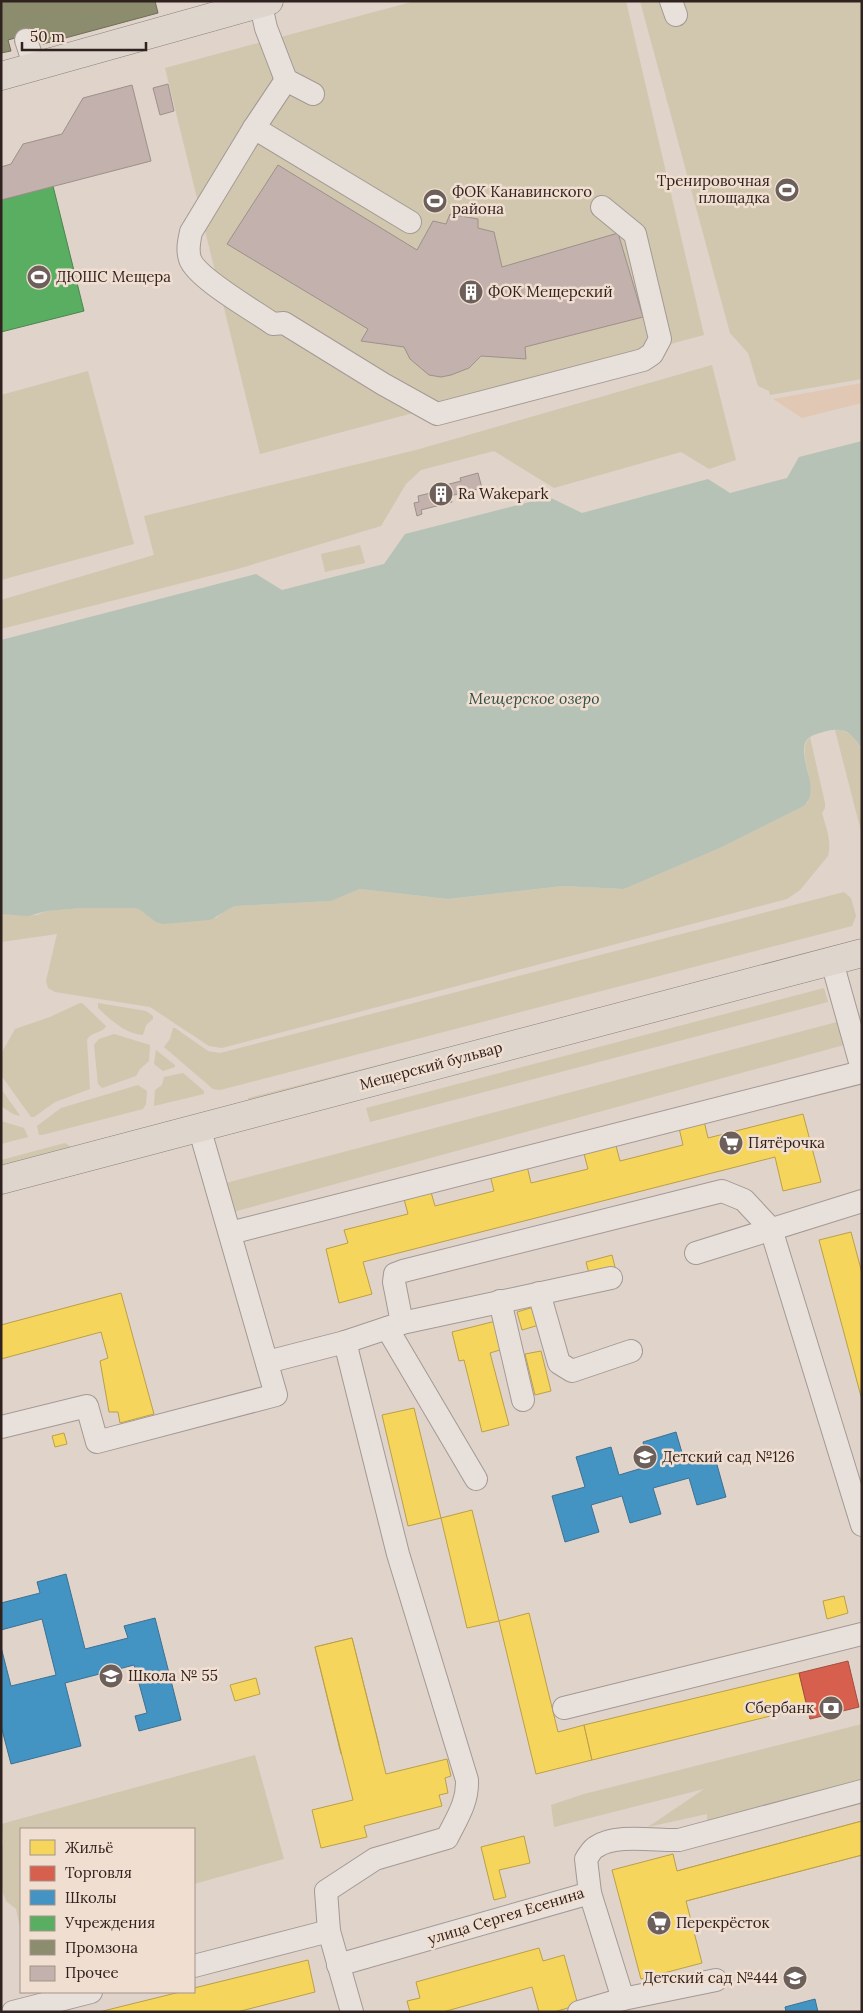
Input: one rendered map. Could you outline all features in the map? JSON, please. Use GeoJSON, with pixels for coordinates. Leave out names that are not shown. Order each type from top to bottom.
{"type":"FeatureCollection","features":[{"type":"Feature","properties":{"kind":"main road"},"geometry":{"type":"LineString","coordinates":[[1,76],[263,2]]}},
{"type":"Feature","properties":{"kind":"main road","name":"Мещерский бульвар"},"geometry":{"type":"LineString","coordinates":[[1,1180],[862,953]]}},
{"type":"Feature","properties":{"kind":"street"},"geometry":{"type":"LineString","coordinates":[[263,2],[266,28],[286,80],[313,94]]}},
{"type":"Feature","properties":{"kind":"street"},"geometry":{"type":"LineString","coordinates":[[26,40],[35,67]]}},
{"type":"Feature","properties":{"kind":"street"},"geometry":{"type":"LineString","coordinates":[[286,80],[254,128],[191,232],[188,248],[190,261],[203,276],[273,324],[284,323],[383,384],[437,414],[643,360],[652,354],[660,339],[635,234],[602,207]]}},
{"type":"Feature","properties":{"kind":"street"},"geometry":{"type":"LineString","coordinates":[[254,128],[410,222]]}},
{"type":"Feature","properties":{"kind":"street"},"geometry":{"type":"LineString","coordinates":[[230,1232],[862,1070],[832,962]]}},
{"type":"Feature","properties":{"kind":"street"},"geometry":{"type":"LineString","coordinates":[[1,1427],[87,1406],[97,1442],[276,1395],[199,1127]]}},
{"type":"Feature","properties":{"kind":"street"},"geometry":{"type":"LineString","coordinates":[[476,1479],[394,1326],[395,1274],[722,1191],[744,1200],[771,1229],[862,1525]]}},
{"type":"Feature","properties":{"kind":"street"},"geometry":{"type":"LineString","coordinates":[[696,1253],[862,1201]]}},
{"type":"Feature","properties":{"kind":"street"},"geometry":{"type":"LineString","coordinates":[[267,1362],[345,1342],[394,1326],[610,1278]]}},
{"type":"Feature","properties":{"kind":"street"},"geometry":{"type":"LineString","coordinates":[[539,1293],[559,1363],[564,1368],[572,1371],[632,1351]]}},
{"type":"Feature","properties":{"kind":"street"},"geometry":{"type":"LineString","coordinates":[[500,1301],[523,1400]]}},
{"type":"Feature","properties":{"kind":"street"},"geometry":{"type":"LineString","coordinates":[[345,1342],[398,1554],[467,1780],[468,1793],[447,1838],[375,1859],[326,1891],[329,1931],[352,2012]]}},
{"type":"Feature","properties":{"kind":"street"},"geometry":{"type":"LineString","coordinates":[[564,1708],[862,1634]]}},
{"type":"Feature","properties":{"kind":"street","name":"улица Сергея Есенина"},"geometry":{"type":"LineString","coordinates":[[338,1965],[590,1894],[586,1859],[596,1847],[608,1842],[630,1838],[656,1841],[679,1840],[862,1791]]}},
{"type":"Feature","properties":{"kind":"street"},"geometry":{"type":"LineString","coordinates":[[590,1894],[623,1999]]}},
{"type":"Feature","properties":{"kind":"street"},"geometry":{"type":"LineString","coordinates":[[195,1966],[329,1931]]}},
{"type":"Feature","properties":{"kind":"street"},"geometry":{"type":"LineString","coordinates":[[579,2012],[623,1999],[716,1980]]}},
{"type":"Feature","properties":{"kind":"street"},"geometry":{"type":"LineString","coordinates":[[13,2012],[87,1993]]}},
{"type":"Feature","properties":{"kind":"shaded area","name":"ФОК Канавинского района"},"geometry":{"type":"Polygon","coordinates":[[[415,1],[626,1],[704,335],[260,454],[165,68],[415,1]]]}},
{"type":"Feature","properties":{"kind":"shaded area","name":"Тренировочная площадка"},"geometry":{"type":"Polygon","coordinates":[[[640,1],[862,1],[862,379],[770,395],[769,391],[758,386],[748,353],[730,333],[640,1]]]}},
{"type":"Feature","properties":{"kind":"shaded area"},"geometry":{"type":"Polygon","coordinates":[[[712,365],[736,460],[709,469],[681,452],[554,488],[494,451],[421,470],[406,484],[381,526],[241,568],[1,629],[1,600],[154,555],[144,516],[416,450],[712,365]]]}},
{"type":"Feature","properties":{"kind":"shaded area"},"geometry":{"type":"Polygon","coordinates":[[[88,371],[134,544],[1,580],[1,395],[88,371]]]}},
{"type":"Feature","properties":{"kind":"shaded area"},"geometry":{"type":"Polygon","coordinates":[[[360,545],[365,563],[325,572],[321,554],[360,545]]]}},
{"type":"Feature","properties":{"kind":"shaded area"},"geometry":{"type":"Polygon","coordinates":[[[835,730],[841,730],[852,735],[862,750],[862,835],[835,730]]]}},
{"type":"Feature","properties":{"kind":"shaded area"},"geometry":{"type":"Polygon","coordinates":[[[810,737],[825,803],[822,813],[828,834],[829,851],[828,856],[800,890],[787,899],[222,1048],[209,1046],[150,1007],[55,992],[48,988],[46,981],[57,934],[1,942],[1,914],[37,915],[47,911],[82,908],[130,908],[216,918],[228,908],[236,906],[331,901],[360,889],[448,899],[563,886],[624,889],[720,848],[804,806],[808,802],[809,787],[805,746],[810,737]]]}},
{"type":"Feature","properties":{"kind":"shaded area"},"geometry":{"type":"Polygon","coordinates":[[[844,892],[851,898],[856,916],[852,926],[220,1090],[213,1089],[164,1047],[170,1039],[173,1028],[175,1028],[208,1051],[220,1053],[844,892]]]}},
{"type":"Feature","properties":{"kind":"shaded area"},"geometry":{"type":"Polygon","coordinates":[[[862,942],[248,1103],[248,1098],[862,942]]]}},
{"type":"Feature","properties":{"kind":"shaded area"},"geometry":{"type":"Polygon","coordinates":[[[824,988],[828,1002],[370,1122],[366,1108],[824,988]]]}},
{"type":"Feature","properties":{"kind":"shaded area"},"geometry":{"type":"Polygon","coordinates":[[[80,1003],[106,1026],[104,1029],[91,1035],[87,1040],[90,1089],[55,1102],[34,1117],[31,1117],[1,1075],[1,1054],[15,1029],[50,1017],[80,1003]]]}},
{"type":"Feature","properties":{"kind":"shaded area"},"geometry":{"type":"Polygon","coordinates":[[[98,1003],[146,1011],[153,1016],[153,1019],[146,1025],[143,1035],[136,1034],[124,1029],[113,1021],[98,1008],[98,1003]]]}},
{"type":"Feature","properties":{"kind":"shaded area"},"geometry":{"type":"Polygon","coordinates":[[[837,1022],[844,1045],[233,1212],[226,1183],[837,1022]]]}},
{"type":"Feature","properties":{"kind":"shaded area"},"geometry":{"type":"Polygon","coordinates":[[[114,1034],[150,1045],[149,1061],[140,1069],[136,1076],[102,1088],[98,1084],[94,1045],[99,1039],[114,1034]]]}},
{"type":"Feature","properties":{"kind":"shaded area"},"geometry":{"type":"Polygon","coordinates":[[[156,1050],[175,1067],[163,1071],[154,1064],[156,1050]]]}},
{"type":"Feature","properties":{"kind":"shaded area"},"geometry":{"type":"Polygon","coordinates":[[[183,1073],[204,1091],[204,1094],[154,1106],[155,1090],[162,1085],[164,1077],[183,1073]]]}},
{"type":"Feature","properties":{"kind":"shaded area"},"geometry":{"type":"Polygon","coordinates":[[[138,1085],[147,1091],[146,1104],[143,1109],[39,1135],[37,1126],[61,1108],[138,1085]]]}},
{"type":"Feature","properties":{"kind":"shaded area"},"geometry":{"type":"Polygon","coordinates":[[[1,1089],[20,1116],[1,1106],[1,1089]]]}},
{"type":"Feature","properties":{"kind":"shaded area"},"geometry":{"type":"Polygon","coordinates":[[[1,1121],[24,1128],[28,1137],[1,1144],[1,1121]]]}},
{"type":"Feature","properties":{"kind":"shaded area"},"geometry":{"type":"Polygon","coordinates":[[[65,1143],[77,1151],[1,1170],[1,1160],[65,1143]]]}},
{"type":"Feature","properties":{"kind":"shaded area"},"geometry":{"type":"Polygon","coordinates":[[[862,1724],[862,1791],[707,1825],[707,1814],[648,1827],[704,1789],[554,1827],[551,1805],[584,1794],[862,1724]]]}},
{"type":"Feature","properties":{"kind":"shaded area"},"geometry":{"type":"Polygon","coordinates":[[[255,1755],[284,1859],[195,1884],[195,1828],[20,1828],[20,1927],[16,1909],[6,1901],[1,1887],[1,1849],[3,1844],[1,1824],[255,1755]]]}},
{"type":"Feature","properties":{"kind":"sand"},"geometry":{"type":"Polygon","coordinates":[[[862,383],[862,403],[802,418],[773,399],[862,383]]]}},
{"type":"Feature","properties":{"kind":"water","name":"Мещерское озеро"},"geometry":{"type":"Polygon","coordinates":[[[862,441],[862,749],[850,734],[840,730],[832,730],[807,739],[804,750],[810,792],[809,800],[804,806],[720,848],[624,889],[563,886],[448,899],[360,889],[331,901],[236,906],[209,920],[163,924],[156,922],[139,909],[130,908],[82,908],[47,911],[28,916],[1,914],[1,640],[256,574],[282,590],[384,564],[405,534],[549,497],[582,513],[708,479],[730,493],[787,478],[799,457],[862,441]]]}},
{"type":"Feature","properties":{"kind":"building: Жильё"},"geometry":{"type":"Polygon","coordinates":[[[803,1114],[821,1182],[783,1191],[775,1157],[363,1262],[372,1294],[339,1303],[326,1249],[348,1243],[344,1230],[408,1214],[404,1199],[431,1192],[435,1206],[494,1191],[490,1175],[527,1166],[531,1183],[588,1169],[583,1150],[615,1142],[620,1161],[683,1145],[679,1128],[704,1121],[708,1138],[803,1114]]]}},
{"type":"Feature","properties":{"kind":"building: Жильё"},"geometry":{"type":"Polygon","coordinates":[[[851,1232],[862,1273],[862,1400],[819,1240],[851,1232]]]}},
{"type":"Feature","properties":{"kind":"building: Жильё"},"geometry":{"type":"Polygon","coordinates":[[[612,1255],[616,1271],[590,1277],[586,1262],[612,1255]]]}},
{"type":"Feature","properties":{"kind":"building: Жильё"},"geometry":{"type":"Polygon","coordinates":[[[121,1293],[154,1414],[120,1423],[118,1412],[109,1412],[100,1361],[108,1358],[101,1332],[1,1359],[1,1325],[121,1293]]]}},
{"type":"Feature","properties":{"kind":"building: Жильё"},"geometry":{"type":"Polygon","coordinates":[[[534,1307],[539,1325],[522,1330],[517,1312],[534,1307]]]}},
{"type":"Feature","properties":{"kind":"building: Жильё"},"geometry":{"type":"Polygon","coordinates":[[[496,1321],[503,1349],[490,1353],[509,1425],[482,1432],[464,1360],[459,1361],[452,1332],[496,1321]]]}},
{"type":"Feature","properties":{"kind":"building: Жильё"},"geometry":{"type":"Polygon","coordinates":[[[541,1351],[551,1391],[535,1395],[525,1354],[541,1351]]]}},
{"type":"Feature","properties":{"kind":"building: Жильё"},"geometry":{"type":"Polygon","coordinates":[[[414,1408],[441,1518],[408,1526],[382,1415],[414,1408]]]}},
{"type":"Feature","properties":{"kind":"building: Жильё"},"geometry":{"type":"Polygon","coordinates":[[[64,1433],[67,1444],[55,1447],[52,1436],[64,1433]]]}},
{"type":"Feature","properties":{"kind":"building: Жильё"},"geometry":{"type":"Polygon","coordinates":[[[472,1510],[499,1621],[467,1628],[441,1518],[472,1510]]]}},
{"type":"Feature","properties":{"kind":"building: Жильё"},"geometry":{"type":"Polygon","coordinates":[[[844,1596],[848,1613],[827,1619],[823,1601],[844,1596]]]}},
{"type":"Feature","properties":{"kind":"building: Жильё"},"geometry":{"type":"Polygon","coordinates":[[[529,1613],[558,1732],[584,1725],[592,1760],[536,1774],[499,1621],[529,1613]]]}},
{"type":"Feature","properties":{"kind":"building: Жильё"},"geometry":{"type":"Polygon","coordinates":[[[352,1638],[379,1745],[341,1754],[315,1647],[352,1638]]]}},
{"type":"Feature","properties":{"kind":"building: Жильё"},"geometry":{"type":"Polygon","coordinates":[[[352,1638],[386,1774],[447,1759],[451,1776],[445,1778],[448,1793],[439,1795],[442,1806],[364,1826],[367,1837],[321,1848],[312,1810],[353,1800],[315,1647],[352,1638]]]}},
{"type":"Feature","properties":{"kind":"building: Жильё"},"geometry":{"type":"Polygon","coordinates":[[[799,1673],[807,1707],[592,1760],[584,1725],[799,1673]]]}},
{"type":"Feature","properties":{"kind":"building: Жильё"},"geometry":{"type":"Polygon","coordinates":[[[256,1678],[260,1694],[235,1701],[230,1685],[256,1678]]]}},
{"type":"Feature","properties":{"kind":"building: Жильё"},"geometry":{"type":"Polygon","coordinates":[[[862,1821],[862,1855],[686,1901],[677,1871],[862,1821]]]}},
{"type":"Feature","properties":{"kind":"building: Жильё"},"geometry":{"type":"Polygon","coordinates":[[[862,1821],[862,1855],[686,1901],[702,1963],[641,1979],[612,1870],[673,1854],[677,1871],[862,1821]]]}},
{"type":"Feature","properties":{"kind":"building: Жильё"},"geometry":{"type":"Polygon","coordinates":[[[524,1836],[530,1863],[499,1870],[506,1897],[494,1900],[481,1847],[524,1836]]]}},
{"type":"Feature","properties":{"kind":"building: Жильё"},"geometry":{"type":"Polygon","coordinates":[[[539,1948],[543,1961],[564,1955],[578,2005],[554,2012],[539,2012],[532,1987],[443,2012],[410,2012],[407,2001],[420,1998],[416,1982],[539,1948]]]}},
{"type":"Feature","properties":{"kind":"building: Жильё"},"geometry":{"type":"Polygon","coordinates":[[[308,1960],[315,1992],[237,2012],[99,2012],[176,1993],[195,1993],[195,1988],[308,1960]]]}},
{"type":"Feature","properties":{"kind":"building: Торговля"},"geometry":{"type":"Polygon","coordinates":[[[848,1661],[859,1707],[810,1719],[799,1673],[848,1661]]]}},
{"type":"Feature","properties":{"kind":"building: Школы"},"geometry":{"type":"Polygon","coordinates":[[[676,1432],[685,1463],[714,1454],[726,1497],[697,1505],[689,1478],[653,1488],[661,1514],[630,1523],[622,1496],[591,1505],[599,1532],[565,1542],[552,1496],[585,1487],[576,1457],[611,1447],[619,1475],[649,1466],[643,1442],[676,1432]]]}},
{"type":"Feature","properties":{"kind":"building: Школы"},"geometry":{"type":"Polygon","coordinates":[[[66,1574],[85,1649],[128,1638],[124,1626],[155,1618],[181,1720],[139,1731],[135,1716],[147,1713],[134,1665],[65,1683],[81,1746],[11,1764],[1,1726],[1,1647],[11,1686],[56,1675],[42,1619],[1,1630],[1,1603],[40,1593],[37,1582],[66,1574]]]}},
{"type":"Feature","properties":{"kind":"building: Школы"},"geometry":{"type":"Polygon","coordinates":[[[815,1999],[818,2012],[786,2012],[785,2007],[815,1999]]]}},
{"type":"Feature","properties":{"kind":"building: Учреждения","name":"ДЮШС Мещера"},"geometry":{"type":"Polygon","coordinates":[[[53,186],[84,311],[1,332],[1,200],[53,186]]]}},
{"type":"Feature","properties":{"kind":"building: Промзона"},"geometry":{"type":"Polygon","coordinates":[[[1,1],[155,1],[158,13],[43,44],[40,31],[8,40],[11,51],[1,53],[1,1]]]}},
{"type":"Feature","properties":{"kind":"building: Прочее"},"geometry":{"type":"Polygon","coordinates":[[[168,84],[174,111],[160,115],[153,88],[168,84]]]}},
{"type":"Feature","properties":{"kind":"building: Прочее"},"geometry":{"type":"Polygon","coordinates":[[[132,85],[151,161],[1,200],[1,167],[11,164],[23,144],[62,134],[83,98],[132,85]]]}},
{"type":"Feature","properties":{"kind":"building: Прочее","name":"ФОК Мещерский"},"geometry":{"type":"Polygon","coordinates":[[[278,165],[417,250],[433,221],[446,224],[450,214],[478,219],[478,228],[494,232],[502,267],[618,233],[643,317],[525,347],[526,359],[481,356],[469,368],[451,375],[441,377],[429,375],[410,359],[404,347],[361,341],[368,329],[227,244],[278,165]]]}},
{"type":"Feature","properties":{"kind":"building: Прочее","name":"Ra Wakepark"},"geometry":{"type":"Polygon","coordinates":[[[478,473],[482,488],[450,496],[452,502],[421,510],[422,514],[417,516],[414,503],[419,502],[418,496],[439,491],[438,487],[461,481],[460,478],[478,473]]]}},
{"type":"Feature","properties":{"kind":"place","name":"Тренировочная площадка"},"geometry":{"type":"Point","coordinates":[787,190]}},
{"type":"Feature","properties":{"kind":"place","name":"ФОК Канавинского района"},"geometry":{"type":"Point","coordinates":[435,201]}},
{"type":"Feature","properties":{"kind":"place","name":"ДЮШС Мещера"},"geometry":{"type":"Point","coordinates":[39,277]}},
{"type":"Feature","properties":{"kind":"place","name":"ФОК Мещерский"},"geometry":{"type":"Point","coordinates":[471,292]}},
{"type":"Feature","properties":{"kind":"place","name":"Ra Wakepark"},"geometry":{"type":"Point","coordinates":[441,494]}},
{"type":"Feature","properties":{"kind":"place","name":"Пятёрочка"},"geometry":{"type":"Point","coordinates":[731,1143]}},
{"type":"Feature","properties":{"kind":"place","name":"Детский сад №126"},"geometry":{"type":"Point","coordinates":[645,1457]}},
{"type":"Feature","properties":{"kind":"place","name":"Школа № 55"},"geometry":{"type":"Point","coordinates":[111,1676]}},
{"type":"Feature","properties":{"kind":"place","name":"Сбербанк"},"geometry":{"type":"Point","coordinates":[831,1708]}},
{"type":"Feature","properties":{"kind":"place","name":"Перекрёсток"},"geometry":{"type":"Point","coordinates":[659,1923]}},
{"type":"Feature","properties":{"kind":"place","name":"Детский сад №444"},"geometry":{"type":"Point","coordinates":[795,1978]}}]}
